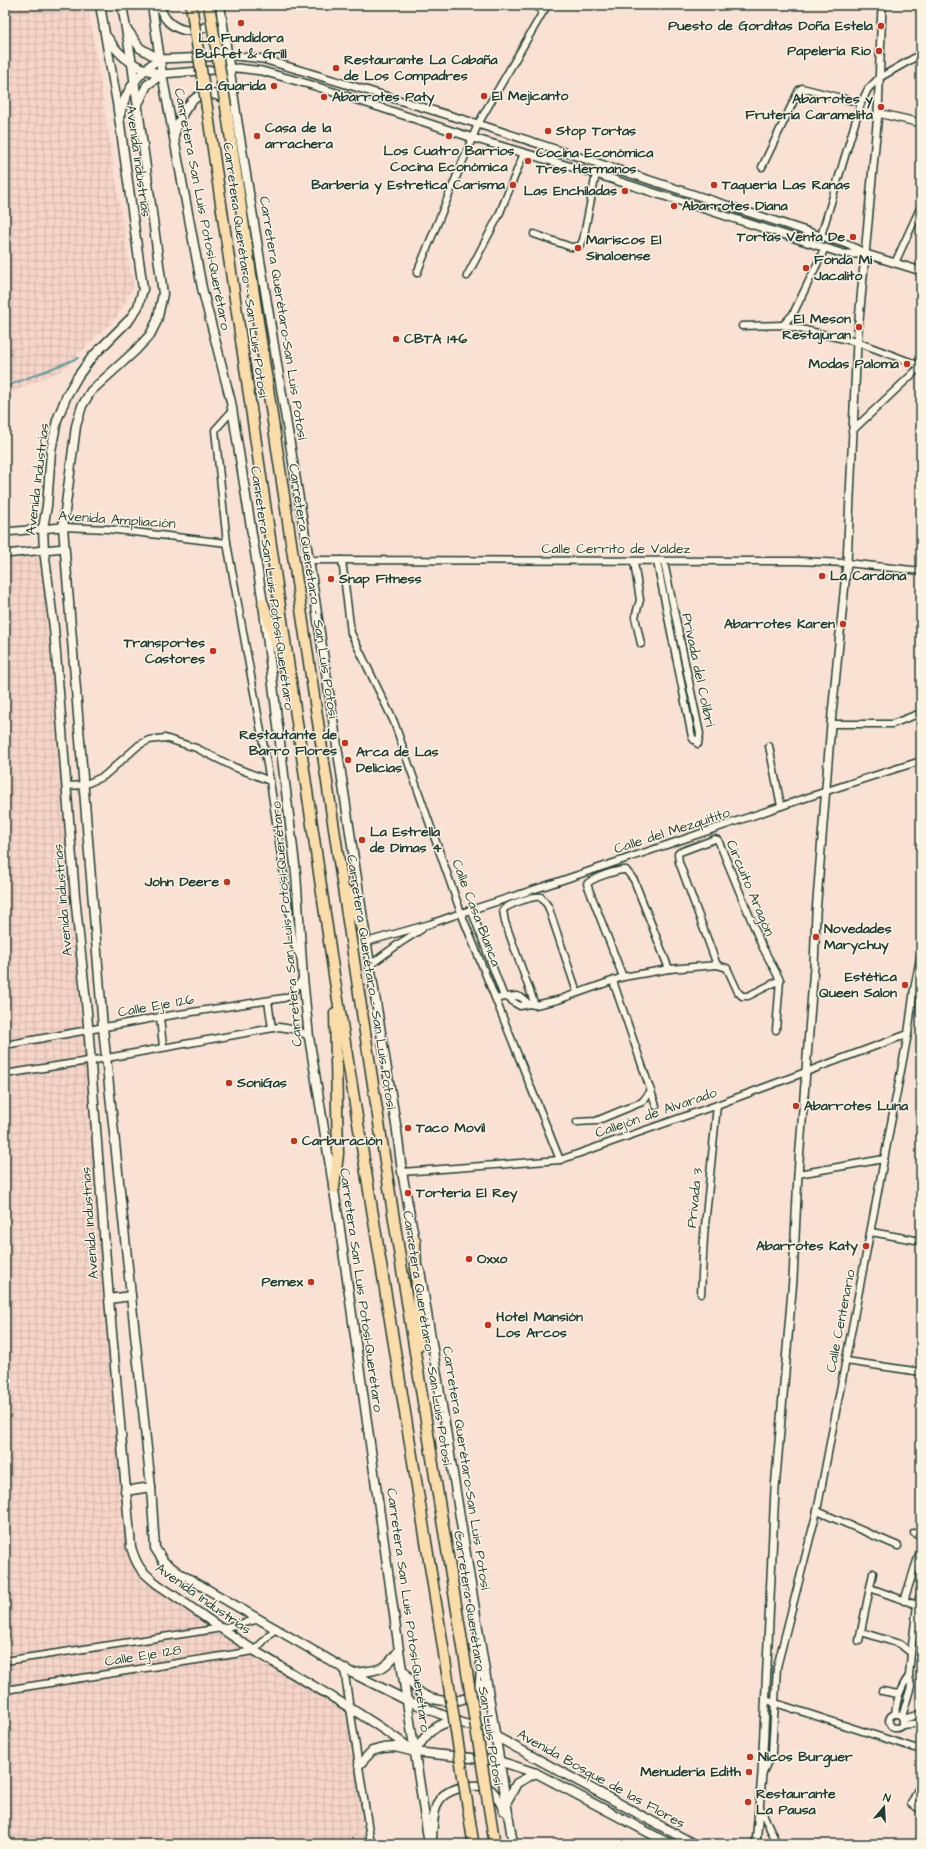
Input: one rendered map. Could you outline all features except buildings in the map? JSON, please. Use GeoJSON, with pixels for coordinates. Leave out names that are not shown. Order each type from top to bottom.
{"type":"FeatureCollection","features":[{"type":"Feature","properties":{"kind":"highway","name":"Carretera Querétaro - San Luis Potosí"},"geometry":{"type":"LineString","coordinates":[[191,5],[294,694],[334,975],[440,1628],[473,1843]]}},
{"type":"Feature","properties":{"kind":"highway","name":"Carretera Querétaro - San Luis Potosí"},"geometry":{"type":"LineString","coordinates":[[209,5],[226,106],[420,1389],[494,1841]]}},
{"type":"Feature","properties":{"kind":"highway"},"geometry":{"type":"LineString","coordinates":[[263,603],[294,694]]}},
{"type":"Feature","properties":{"kind":"highway"},"geometry":{"type":"LineString","coordinates":[[341,874],[366,939]]}},
{"type":"Feature","properties":{"kind":"highway"},"geometry":{"type":"LineString","coordinates":[[334,975],[338,1154],[334,1188]]}},
{"type":"Feature","properties":{"kind":"highway"},"geometry":{"type":"LineString","coordinates":[[415,1241],[420,1389]]}},
{"type":"Feature","properties":{"kind":"main road","name":"Avenida Industrias"},"geometry":{"type":"LineString","coordinates":[[100,5],[120,122],[143,289],[138,307],[130,319],[92,357],[78,376],[67,395],[57,420],[43,528],[44,550],[54,628],[75,896],[88,1031],[109,1299],[131,1547],[136,1565],[143,1573],[157,1584],[254,1650],[387,1730],[415,1752]]}},
{"type":"Feature","properties":{"kind":"main road","name":"Avenida Industrias"},"geometry":{"type":"LineString","coordinates":[[122,5],[135,81],[163,294],[161,306],[150,335],[136,351],[91,391],[82,406],[76,426],[63,527],[103,1028],[151,1487],[155,1548],[164,1562],[179,1573],[260,1618],[344,1669],[408,1700]]}},
{"type":"Feature","properties":{"kind":"main road","name":"Carretera San Luis Potosí-Querétaro"},"geometry":{"type":"LineString","coordinates":[[152,5],[159,59],[202,288],[232,411],[263,603],[296,873],[303,978],[309,1037],[334,1188],[399,1650],[430,1844]]}},
{"type":"Feature","properties":{"kind":"main road"},"geometry":{"type":"LineString","coordinates":[[160,5],[163,18],[171,25],[178,29],[190,31],[205,27],[213,21],[220,7]]}},
{"type":"Feature","properties":{"kind":"main road","name":"Carretera Querétaro-San Luis Potosí"},"geometry":{"type":"LineString","coordinates":[[220,7],[309,560],[370,966],[397,1131],[402,1172],[415,1241],[482,1642],[495,1736],[513,1844]]}},
{"type":"Feature","properties":{"kind":"main road"},"geometry":{"type":"LineString","coordinates":[[120,122],[125,98],[135,81],[145,69],[159,59],[140,48],[132,38],[126,26]]}},
{"type":"Feature","properties":{"kind":"main road"},"geometry":{"type":"LineString","coordinates":[[106,34],[114,48],[132,64],[162,74]]}},
{"type":"Feature","properties":{"kind":"main road"},"geometry":{"type":"LineString","coordinates":[[138,105],[141,94],[147,85],[162,74]]}},
{"type":"Feature","properties":{"kind":"main road"},"geometry":{"type":"LineString","coordinates":[[173,136],[184,109],[192,100],[202,95],[213,95],[223,98],[231,105],[237,119]]}},
{"type":"Feature","properties":{"kind":"main road"},"geometry":{"type":"LineString","coordinates":[[109,1299],[131,1296]]}},
{"type":"Feature","properties":{"kind":"main road"},"geometry":{"type":"LineString","coordinates":[[125,1491],[151,1487]]}},
{"type":"Feature","properties":{"kind":"main road"},"geometry":{"type":"LineString","coordinates":[[402,1665],[412,1684],[421,1694],[440,1701],[464,1698],[477,1690],[480,1681],[482,1642]]}},
{"type":"Feature","properties":{"kind":"main road"},"geometry":{"type":"LineString","coordinates":[[352,1673],[376,1671],[383,1668],[390,1663],[399,1650]]}},
{"type":"Feature","properties":{"kind":"main road","name":"Avenida Bosque de las Flores"},"geometry":{"type":"LineString","coordinates":[[408,1700],[495,1736],[694,1844]]}},
{"type":"Feature","properties":{"kind":"main road"},"geometry":{"type":"LineString","coordinates":[[415,1752],[429,1732],[443,1723],[458,1720]]}},
{"type":"Feature","properties":{"kind":"main road","name":"Avenida Bosque de las Flores"},"geometry":{"type":"LineString","coordinates":[[359,1765],[372,1752],[383,1748],[395,1747],[415,1752],[499,1761],[536,1773],[670,1844]]}},
{"type":"Feature","properties":{"kind":"main road"},"geometry":{"type":"LineString","coordinates":[[506,1804],[517,1783],[536,1773]]}},
{"type":"Feature","properties":{"kind":"main road"},"geometry":{"type":"LineString","coordinates":[[430,1844],[436,1806],[446,1792],[457,1788],[481,1786],[490,1789],[499,1800],[509,1820]]}},
{"type":"Feature","properties":{"kind":"street"},"geometry":{"type":"LineString","coordinates":[[417,273],[478,124],[546,8],[532,5]]}},
{"type":"Feature","properties":{"kind":"street"},"geometry":{"type":"LineString","coordinates":[[756,1844],[760,1805],[766,1700],[775,1489],[793,1279],[798,1174],[807,1072],[816,913],[831,724],[847,563],[857,342],[878,113],[882,5]]}},
{"type":"Feature","properties":{"kind":"street"},"geometry":{"type":"LineString","coordinates":[[821,236],[861,103],[868,89],[879,78],[921,54]]}},
{"type":"Feature","properties":{"kind":"street"},"geometry":{"type":"LineString","coordinates":[[159,59],[228,56],[263,59],[478,124],[847,244],[866,254],[921,271]]}},
{"type":"Feature","properties":{"kind":"street"},"geometry":{"type":"LineString","coordinates":[[162,74],[247,68],[262,71],[315,86],[473,138],[596,174],[844,254],[866,254]]}},
{"type":"Feature","properties":{"kind":"street"},"geometry":{"type":"LineString","coordinates":[[762,167],[798,90],[802,88],[861,103]]}},
{"type":"Feature","properties":{"kind":"street"},"geometry":{"type":"LineString","coordinates":[[878,113],[921,123]]}},
{"type":"Feature","properties":{"kind":"street"},"geometry":{"type":"LineString","coordinates":[[467,276],[499,215],[524,153]]}},
{"type":"Feature","properties":{"kind":"street"},"geometry":{"type":"LineString","coordinates":[[534,234],[571,247],[580,246],[583,240],[596,174]]}},
{"type":"Feature","properties":{"kind":"street"},"geometry":{"type":"LineString","coordinates":[[683,202],[686,192]]}},
{"type":"Feature","properties":{"kind":"street"},"geometry":{"type":"LineString","coordinates":[[895,263],[921,206]]}},
{"type":"Feature","properties":{"kind":"street"},"geometry":{"type":"LineString","coordinates":[[777,232],[780,223]]}},
{"type":"Feature","properties":{"kind":"street"},"geometry":{"type":"LineString","coordinates":[[784,325],[793,314],[825,248]]}},
{"type":"Feature","properties":{"kind":"street"},"geometry":{"type":"LineString","coordinates":[[742,326],[784,325],[857,342],[921,366],[852,431]]}},
{"type":"Feature","properties":{"kind":"street"},"geometry":{"type":"LineString","coordinates":[[232,411],[215,430],[227,543],[270,781],[294,944],[302,962]]}},
{"type":"Feature","properties":{"kind":"street","name":"Avenida Ampliación"},"geometry":{"type":"LineString","coordinates":[[5,532],[63,527],[108,529],[227,543]]}},
{"type":"Feature","properties":{"kind":"street"},"geometry":{"type":"LineString","coordinates":[[5,554],[64,548]]}},
{"type":"Feature","properties":{"kind":"street","name":"Calle Cerrito de Valdez"},"geometry":{"type":"LineString","coordinates":[[309,560],[847,563],[921,571]]}},
{"type":"Feature","properties":{"kind":"street","name":"Calle Casa Blanca"},"geometry":{"type":"LineString","coordinates":[[342,560],[351,634],[394,722],[461,912],[560,1160]]}},
{"type":"Feature","properties":{"kind":"street"},"geometry":{"type":"LineString","coordinates":[[634,562],[640,600],[635,617],[641,644]]}},
{"type":"Feature","properties":{"kind":"street","name":"Privada del Colibrí"},"geometry":{"type":"LineString","coordinates":[[657,562],[686,713],[692,738],[698,742],[700,734],[664,562]]}},
{"type":"Feature","properties":{"kind":"street"},"geometry":{"type":"LineString","coordinates":[[661,585],[669,584]]}},
{"type":"Feature","properties":{"kind":"street"},"geometry":{"type":"LineString","coordinates":[[671,634],[678,632]]}},
{"type":"Feature","properties":{"kind":"street"},"geometry":{"type":"LineString","coordinates":[[678,671],[686,669]]}},
{"type":"Feature","properties":{"kind":"street"},"geometry":{"type":"LineString","coordinates":[[680,681],[688,679]]}},
{"type":"Feature","properties":{"kind":"street"},"geometry":{"type":"LineString","coordinates":[[686,713],[695,712]]}},
{"type":"Feature","properties":{"kind":"street"},"geometry":{"type":"LineString","coordinates":[[831,724],[892,724],[918,714]]}},
{"type":"Feature","properties":{"kind":"street"},"geometry":{"type":"LineString","coordinates":[[67,786],[84,785],[104,776],[139,745],[149,740],[165,738],[196,748],[234,767],[270,781]]}},
{"type":"Feature","properties":{"kind":"street"},"geometry":{"type":"LineString","coordinates":[[769,746],[781,806]]}},
{"type":"Feature","properties":{"kind":"street","name":"Calle del Mezquitito"},"geometry":{"type":"LineString","coordinates":[[366,939],[430,924],[461,912],[826,790],[921,761]]}},
{"type":"Feature","properties":{"kind":"street","name":"Circuito Aragón"},"geometry":{"type":"LineString","coordinates":[[717,965],[678,858],[678,854],[683,850],[715,839],[718,840],[762,946],[780,980]]}},
{"type":"Feature","properties":{"kind":"street"},"geometry":{"type":"LineString","coordinates":[[623,977],[587,884],[592,880],[620,870],[626,870],[634,880],[669,969]]}},
{"type":"Feature","properties":{"kind":"street"},"geometry":{"type":"LineString","coordinates":[[532,1004],[502,910],[507,906],[536,896],[541,897],[548,906],[578,992]]}},
{"type":"Feature","properties":{"kind":"street"},"geometry":{"type":"LineString","coordinates":[[471,909],[507,997]]}},
{"type":"Feature","properties":{"kind":"street","name":"Calle del Mezquitito"},"geometry":{"type":"LineString","coordinates":[[370,966],[400,942],[430,924]]}},
{"type":"Feature","properties":{"kind":"street","name":"Calle Centenario"},"geometry":{"type":"LineString","coordinates":[[762,1774],[772,1753],[777,1667],[817,1511],[908,1034],[914,989],[921,953]]}},
{"type":"Feature","properties":{"kind":"street"},"geometry":{"type":"LineString","coordinates":[[496,999],[517,996],[532,1004],[558,1000],[623,977],[669,969],[717,965],[728,968],[738,992],[745,997],[780,980]]}},
{"type":"Feature","properties":{"kind":"street","name":"Calle Eje 126"},"geometry":{"type":"LineString","coordinates":[[5,1045],[160,1017],[284,998],[290,996],[303,978]]}},
{"type":"Feature","properties":{"kind":"street"},"geometry":{"type":"LineString","coordinates":[[776,1030],[780,980]]}},
{"type":"Feature","properties":{"kind":"street"},"geometry":{"type":"LineString","coordinates":[[613,981],[656,1106]]}},
{"type":"Feature","properties":{"kind":"street"},"geometry":{"type":"LineString","coordinates":[[914,989],[921,991]]}},
{"type":"Feature","properties":{"kind":"street"},"geometry":{"type":"LineString","coordinates":[[268,1001],[272,1028]]}},
{"type":"Feature","properties":{"kind":"street"},"geometry":{"type":"LineString","coordinates":[[160,1017],[164,1047]]}},
{"type":"Feature","properties":{"kind":"street"},"geometry":{"type":"LineString","coordinates":[[5,1074],[107,1058],[272,1028],[290,1028],[298,1030],[309,1037]]}},
{"type":"Feature","properties":{"kind":"street","name":"Callejón de Alvarado"},"geometry":{"type":"LineString","coordinates":[[402,1172],[560,1160],[717,1105],[908,1034]]}},
{"type":"Feature","properties":{"kind":"street"},"geometry":{"type":"LineString","coordinates":[[577,1122],[596,1121],[642,1102],[651,1091]]}},
{"type":"Feature","properties":{"kind":"street","name":"Privada 3"},"geometry":{"type":"LineString","coordinates":[[701,1294],[704,1236],[717,1105]]}},
{"type":"Feature","properties":{"kind":"street"},"geometry":{"type":"LineString","coordinates":[[798,1174],[884,1159]]}},
{"type":"Feature","properties":{"kind":"street"},"geometry":{"type":"LineString","coordinates":[[871,1232],[921,1241]]}},
{"type":"Feature","properties":{"kind":"street"},"geometry":{"type":"LineString","coordinates":[[846,1361],[921,1372]]}},
{"type":"Feature","properties":{"kind":"street"},"geometry":{"type":"LineString","coordinates":[[817,1511],[898,1546]]}},
{"type":"Feature","properties":{"kind":"street"},"geometry":{"type":"LineString","coordinates":[[914,1532],[921,1535]]}},
{"type":"Feature","properties":{"kind":"street"},"geometry":{"type":"LineString","coordinates":[[904,1601],[921,1548]]}},
{"type":"Feature","properties":{"kind":"street"},"geometry":{"type":"LineString","coordinates":[[859,1641],[873,1573]]}},
{"type":"Feature","properties":{"kind":"street"},"geometry":{"type":"LineString","coordinates":[[870,1588],[917,1605]]}},
{"type":"Feature","properties":{"kind":"street"},"geometry":{"type":"LineString","coordinates":[[892,1727],[897,1728],[902,1720],[911,1686],[909,1676],[911,1653],[917,1605],[921,1592]]}},
{"type":"Feature","properties":{"kind":"street","name":"Calle Eje 128"},"geometry":{"type":"LineString","coordinates":[[5,1661],[222,1628],[260,1618]]}},
{"type":"Feature","properties":{"kind":"street"},"geometry":{"type":"LineString","coordinates":[[254,1650],[276,1628]]}},
{"type":"Feature","properties":{"kind":"street"},"geometry":{"type":"LineString","coordinates":[[861,1632],[900,1644],[911,1653]]}},
{"type":"Feature","properties":{"kind":"street"},"geometry":{"type":"LineString","coordinates":[[900,1644],[913,1640]]}},
{"type":"Feature","properties":{"kind":"street","name":"Calle Eje 128"},"geometry":{"type":"LineString","coordinates":[[5,1690],[254,1650]]}},
{"type":"Feature","properties":{"kind":"street"},"geometry":{"type":"LineString","coordinates":[[767,1674],[772,1672],[777,1667]]}},
{"type":"Feature","properties":{"kind":"street"},"geometry":{"type":"LineString","coordinates":[[344,1669],[371,1844]]}},
{"type":"Feature","properties":{"kind":"street"},"geometry":{"type":"LineString","coordinates":[[887,1739],[892,1727],[889,1720],[895,1714],[898,1694],[909,1676]]}},
{"type":"Feature","properties":{"kind":"street"},"geometry":{"type":"LineString","coordinates":[[882,1691],[898,1694]]}},
{"type":"Feature","properties":{"kind":"street"},"geometry":{"type":"LineString","coordinates":[[766,1700],[921,1750]]}},
{"type":"Feature","properties":{"kind":"street"},"geometry":{"type":"LineString","coordinates":[[895,1714],[902,1720],[921,1723]]}},
{"type":"Feature","properties":{"kind":"street"},"geometry":{"type":"LineString","coordinates":[[902,1720],[921,1714]]}},
{"type":"Feature","properties":{"kind":"street"},"geometry":{"type":"LineString","coordinates":[[921,1783],[911,1804],[921,1810]]}},
{"type":"Feature","properties":{"kind":"street"},"geometry":{"type":"LineString","coordinates":[[760,1805],[777,1844]]}},
{"type":"Feature","properties":{"kind":"shaded area"},"geometry":{"type":"Polygon","coordinates":[[[5,5],[88,5],[133,287],[117,317],[63,370],[5,395],[5,5]]]}},
{"type":"Feature","properties":{"kind":"shaded area"},"geometry":{"type":"Polygon","coordinates":[[[47,556],[128,1547],[133,1565],[142,1576],[154,1586],[348,1707],[368,1844],[5,1844],[5,557],[47,556]]]}},
{"type":"Feature","properties":{"kind":"waterway"},"geometry":{"type":"LineString","coordinates":[[5,387],[78,358]]}},
{"type":"Feature","properties":{"kind":"place","name":"La Fundidora Buffet & Grill"},"geometry":{"type":"Point","coordinates":[241,23]}},
{"type":"Feature","properties":{"kind":"place","name":"Puesto de Gorditas Doña Estela"},"geometry":{"type":"Point","coordinates":[881,26]}},
{"type":"Feature","properties":{"kind":"place","name":"Papelería Rio"},"geometry":{"type":"Point","coordinates":[879,51]}},
{"type":"Feature","properties":{"kind":"place","name":"Restaurante La Cabaña de Los Compadres"},"geometry":{"type":"Point","coordinates":[336,68]}},
{"type":"Feature","properties":{"kind":"place","name":"La Guarida"},"geometry":{"type":"Point","coordinates":[274,86]}},
{"type":"Feature","properties":{"kind":"place","name":"El Mejicanto"},"geometry":{"type":"Point","coordinates":[484,96]}},
{"type":"Feature","properties":{"kind":"place","name":"Abarrotes Paty"},"geometry":{"type":"Point","coordinates":[324,97]}},
{"type":"Feature","properties":{"kind":"place","name":"Abarrotes y Fruteria Caramelita"},"geometry":{"type":"Point","coordinates":[881,107]}},
{"type":"Feature","properties":{"kind":"place","name":"Stop Tortas"},"geometry":{"type":"Point","coordinates":[548,131]}},
{"type":"Feature","properties":{"kind":"place","name":"Casa de la arrachera"},"geometry":{"type":"Point","coordinates":[257,136]}},
{"type":"Feature","properties":{"kind":"place","name":"Los Cuatro Barrios Cocina Económica"},"geometry":{"type":"Point","coordinates":[449,136]}},
{"type":"Feature","properties":{"kind":"place","name":"Cocina Económica Tres Hermanos"},"geometry":{"type":"Point","coordinates":[528,161]}},
{"type":"Feature","properties":{"kind":"place","name":"Barbería y Estretica Carisma"},"geometry":{"type":"Point","coordinates":[513,185]}},
{"type":"Feature","properties":{"kind":"place","name":"Taqueria Las Ranas"},"geometry":{"type":"Point","coordinates":[714,185]}},
{"type":"Feature","properties":{"kind":"place","name":"Las Enchiladas"},"geometry":{"type":"Point","coordinates":[625,191]}},
{"type":"Feature","properties":{"kind":"place","name":"Abarrotes Diana"},"geometry":{"type":"Point","coordinates":[674,206]}},
{"type":"Feature","properties":{"kind":"place","name":"Tortas Venta De"},"geometry":{"type":"Point","coordinates":[853,237]}},
{"type":"Feature","properties":{"kind":"place","name":"Mariscos El Sinaloense"},"geometry":{"type":"Point","coordinates":[578,248]}},
{"type":"Feature","properties":{"kind":"place","name":"Fonda Mi Jacalito"},"geometry":{"type":"Point","coordinates":[806,268]}},
{"type":"Feature","properties":{"kind":"place","name":"El Meson Restajuran"},"geometry":{"type":"Point","coordinates":[859,327]}},
{"type":"Feature","properties":{"kind":"place","name":"CBTA 146"},"geometry":{"type":"Point","coordinates":[396,339]}},
{"type":"Feature","properties":{"kind":"place","name":"Modas Paloma"},"geometry":{"type":"Point","coordinates":[907,364]}},
{"type":"Feature","properties":{"kind":"place","name":"La Cardona"},"geometry":{"type":"Point","coordinates":[822,576]}},
{"type":"Feature","properties":{"kind":"place","name":"Snap Fitness"},"geometry":{"type":"Point","coordinates":[331,579]}},
{"type":"Feature","properties":{"kind":"place","name":"Abarrotes Karen"},"geometry":{"type":"Point","coordinates":[843,624]}},
{"type":"Feature","properties":{"kind":"place","name":"Transportes Castores"},"geometry":{"type":"Point","coordinates":[213,651]}},
{"type":"Feature","properties":{"kind":"place","name":"Restautante de Barro Flores"},"geometry":{"type":"Point","coordinates":[345,743]}},
{"type":"Feature","properties":{"kind":"place","name":"Arca de Las Delicias"},"geometry":{"type":"Point","coordinates":[348,760]}},
{"type":"Feature","properties":{"kind":"place","name":"La Estrella de Dimas 4"},"geometry":{"type":"Point","coordinates":[362,840]}},
{"type":"Feature","properties":{"kind":"place","name":"John Deere"},"geometry":{"type":"Point","coordinates":[227,882]}},
{"type":"Feature","properties":{"kind":"place","name":"Novedades Marychuy"},"geometry":{"type":"Point","coordinates":[816,937]}},
{"type":"Feature","properties":{"kind":"place","name":"Estética Queen Salon"},"geometry":{"type":"Point","coordinates":[905,985]}},
{"type":"Feature","properties":{"kind":"place","name":"SoniGas"},"geometry":{"type":"Point","coordinates":[229,1083]}},
{"type":"Feature","properties":{"kind":"place","name":"Abarrotes Luna"},"geometry":{"type":"Point","coordinates":[796,1106]}},
{"type":"Feature","properties":{"kind":"place","name":"Taco Movil"},"geometry":{"type":"Point","coordinates":[408,1128]}},
{"type":"Feature","properties":{"kind":"place","name":"Carburación"},"geometry":{"type":"Point","coordinates":[294,1141]}},
{"type":"Feature","properties":{"kind":"place","name":"Torteria El Rey"},"geometry":{"type":"Point","coordinates":[408,1193]}},
{"type":"Feature","properties":{"kind":"place","name":"Abarrotes Katy"},"geometry":{"type":"Point","coordinates":[866,1246]}},
{"type":"Feature","properties":{"kind":"place","name":"Oxxo"},"geometry":{"type":"Point","coordinates":[469,1259]}},
{"type":"Feature","properties":{"kind":"place","name":"Pemex"},"geometry":{"type":"Point","coordinates":[311,1282]}},
{"type":"Feature","properties":{"kind":"place","name":"Hotel Mansión Los Arcos"},"geometry":{"type":"Point","coordinates":[488,1325]}},
{"type":"Feature","properties":{"kind":"place","name":"Nicos Burguer"},"geometry":{"type":"Point","coordinates":[750,1757]}},
{"type":"Feature","properties":{"kind":"place","name":"Menudería Edith"},"geometry":{"type":"Point","coordinates":[749,1772]}},
{"type":"Feature","properties":{"kind":"place","name":"Restaurante La Pausa"},"geometry":{"type":"Point","coordinates":[748,1802]}}]}
